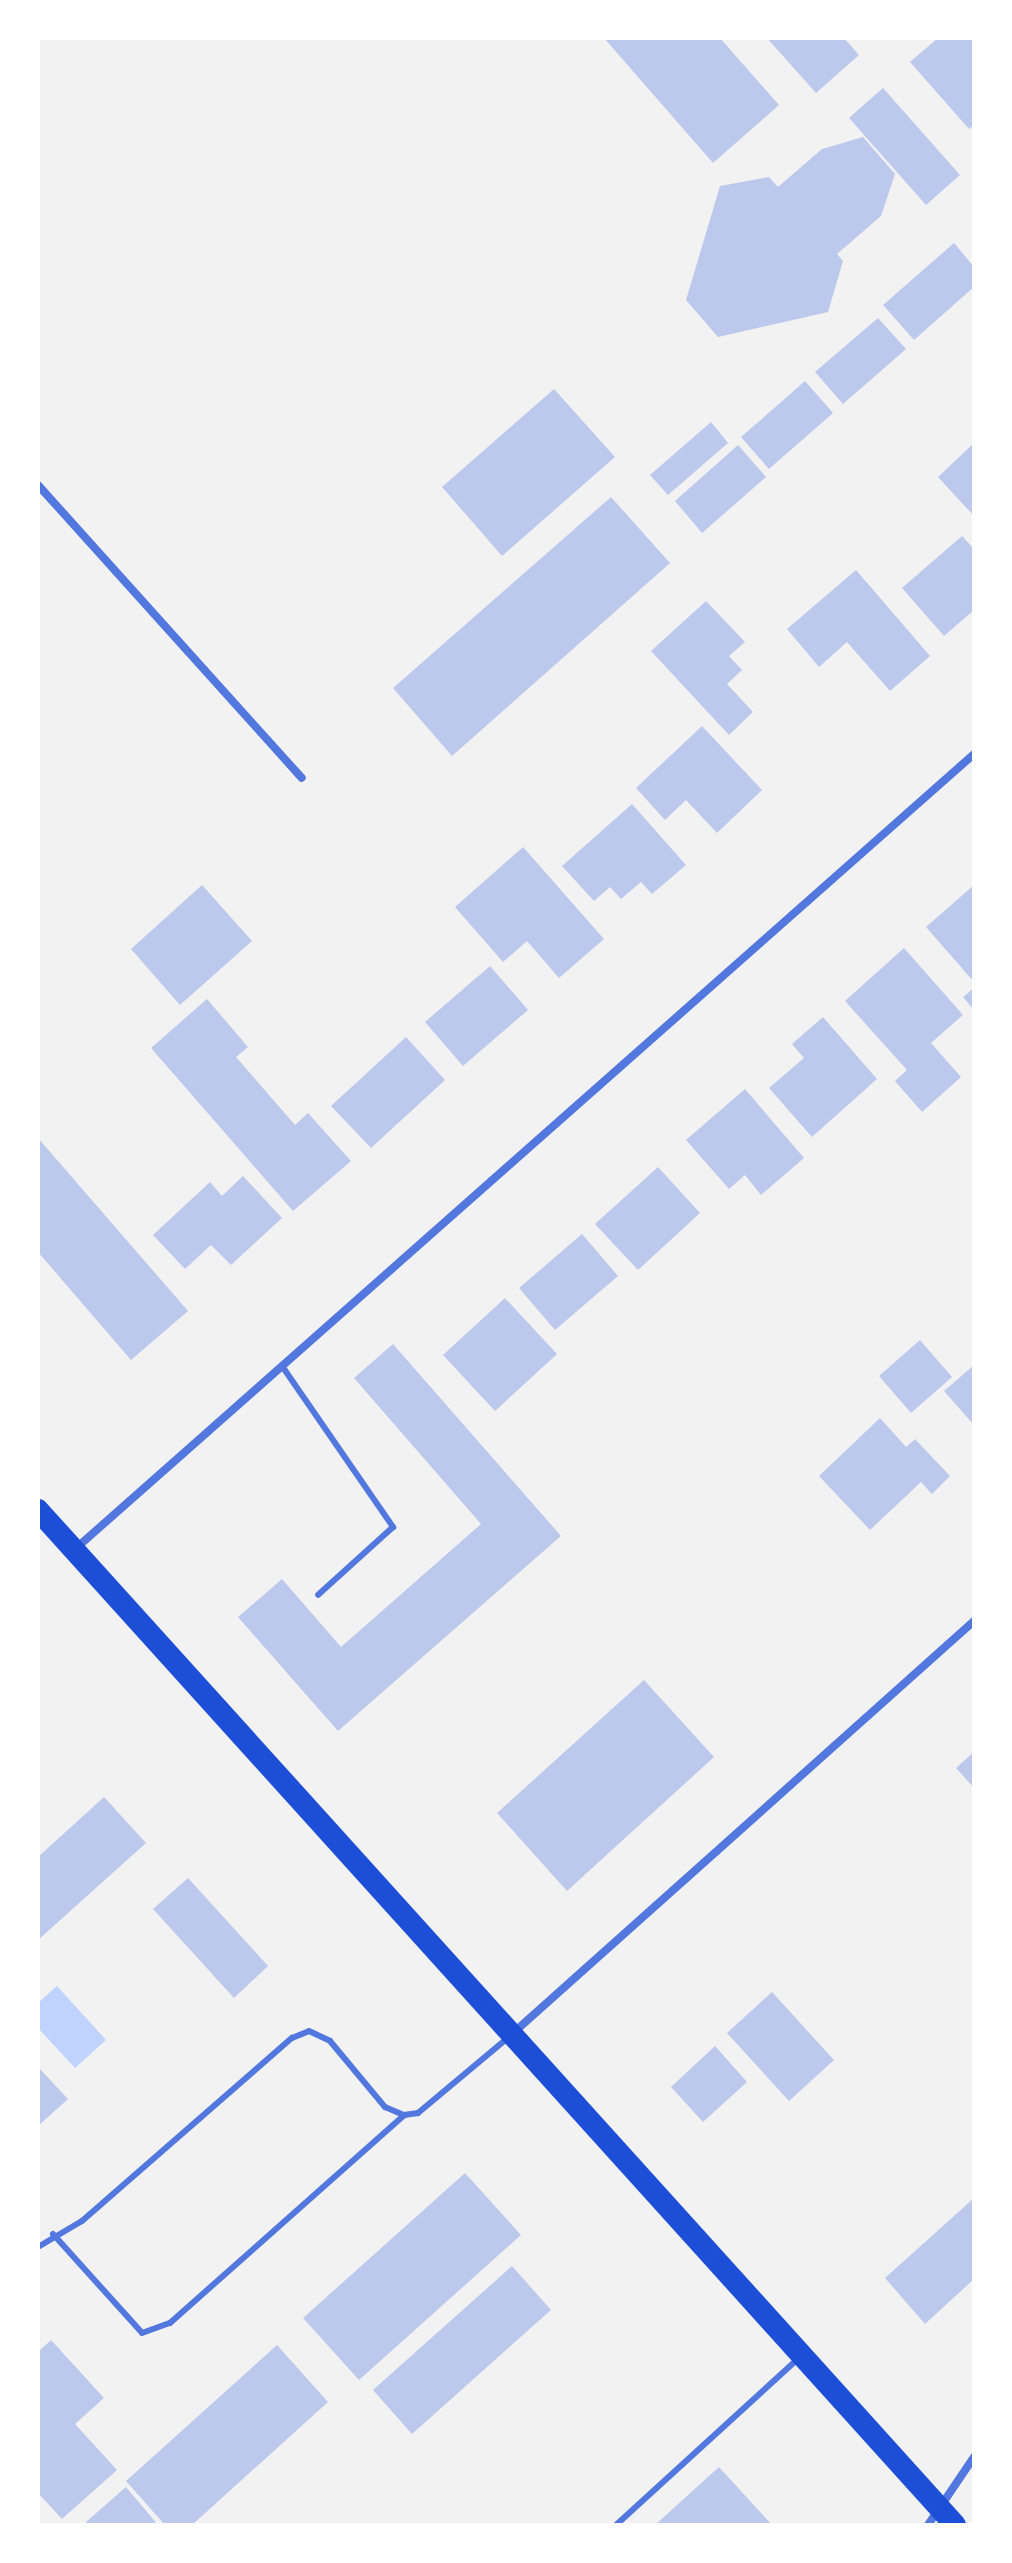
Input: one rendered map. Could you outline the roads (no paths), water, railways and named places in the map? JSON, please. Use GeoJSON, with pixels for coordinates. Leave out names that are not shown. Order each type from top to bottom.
{"type":"FeatureCollection","features":[{"type":"Feature","properties":{"kind":"highway"},"geometry":{"type":"LineString","coordinates":[[38,1510],[803,2355],[941,2520]]}},
{"type":"Feature","properties":{"kind":"street"},"geometry":{"type":"LineString","coordinates":[[38,485],[302,778]]}},
{"type":"Feature","properties":{"kind":"street"},"geometry":{"type":"LineString","coordinates":[[74,1550],[974,754]]}},
{"type":"Feature","properties":{"kind":"street"},"geometry":{"type":"LineString","coordinates":[[512,2035],[974,1621]]}},
{"type":"Feature","properties":{"kind":"street"},"geometry":{"type":"LineString","coordinates":[[941,2520],[974,2457]]}},
{"type":"Feature","properties":{"kind":"lane"},"geometry":{"type":"LineString","coordinates":[[282,1366],[393,1527],[318,1595]]}},
{"type":"Feature","properties":{"kind":"lane"},"geometry":{"type":"LineString","coordinates":[[38,2247],[53,2234],[82,2221],[292,2038],[309,2031],[330,2041],[385,2107],[404,2115],[418,2113],[512,2035]]}},
{"type":"Feature","properties":{"kind":"lane"},"geometry":{"type":"LineString","coordinates":[[53,2234],[142,2333],[170,2323],[404,2115]]}},
{"type":"Feature","properties":{"kind":"lane"},"geometry":{"type":"LineString","coordinates":[[616,2525],[803,2355]]}},
{"type":"Feature","properties":{"kind":"water"},"geometry":{"type":"Polygon","coordinates":[[[57,1986],[106,2040],[75,2068],[38,2028],[38,2003],[57,1986]]]}}]}
